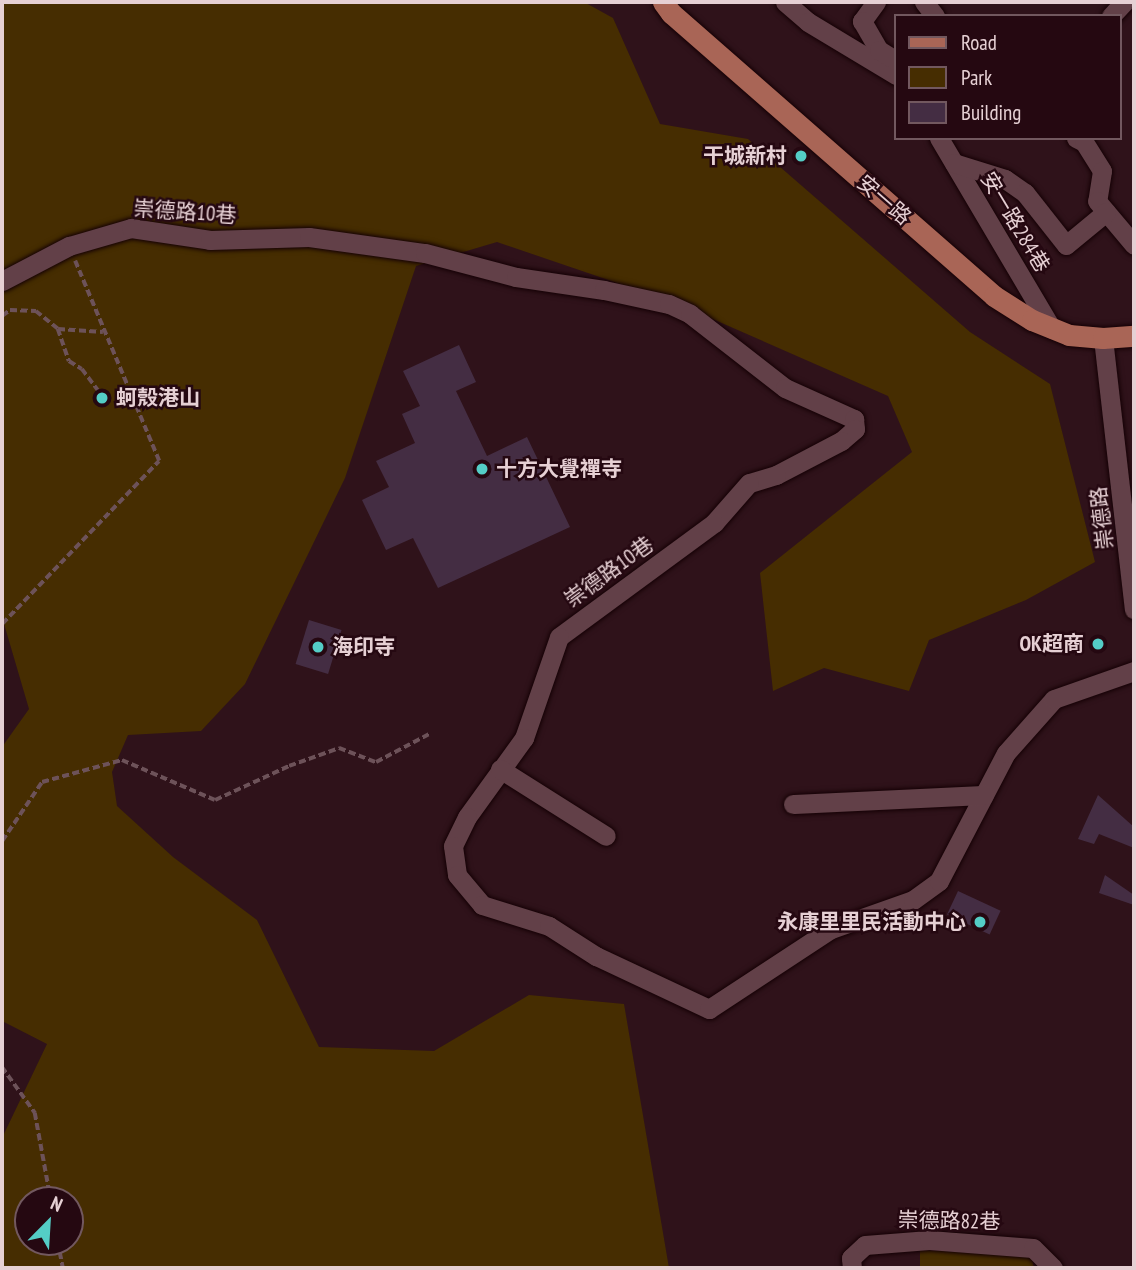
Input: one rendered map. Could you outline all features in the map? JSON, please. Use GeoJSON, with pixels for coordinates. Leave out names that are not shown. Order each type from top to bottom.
{"type":"FeatureCollection","features":[{"type":"Feature","properties":{"kind":"main road","name":"安一路"},"geometry":{"type":"LineString","coordinates":[[663,2],[671,13],[993,296],[1052,329],[1069,335],[1102,338],[1134,336]]}},
{"type":"Feature","properties":{"kind":"street"},"geometry":{"type":"LineString","coordinates":[[785,2],[808,22],[894,74]]}},
{"type":"Feature","properties":{"kind":"street"},"geometry":{"type":"LineString","coordinates":[[876,2],[862,21],[879,50],[894,60]]}},
{"type":"Feature","properties":{"kind":"street","name":"安一路284巷"},"geometry":{"type":"LineString","coordinates":[[940,140],[1052,329]]}},
{"type":"Feature","properties":{"kind":"street"},"geometry":{"type":"LineString","coordinates":[[1080,140],[1084,142],[1102,171],[1097,201],[1134,244]]}},
{"type":"Feature","properties":{"kind":"street"},"geometry":{"type":"LineString","coordinates":[[954,163],[1005,178],[1025,193],[1066,244],[1106,212]]}},
{"type":"Feature","properties":{"kind":"street","name":"崇德路10巷"},"geometry":{"type":"LineString","coordinates":[[2,281],[69,246],[131,228],[210,240],[309,237],[425,253],[516,277],[669,304],[690,314],[785,388],[854,419],[855,429],[841,441],[776,475],[749,483],[714,523],[559,636],[524,738],[467,817],[453,846],[457,876],[482,905],[549,926],[596,956],[709,1009],[831,929],[913,900],[939,881],[1006,753],[1055,699],[1134,671]]}},
{"type":"Feature","properties":{"kind":"street","name":"崇德路"},"geometry":{"type":"LineString","coordinates":[[1102,338],[1134,609]]}},
{"type":"Feature","properties":{"kind":"street"},"geometry":{"type":"LineString","coordinates":[[500,769],[606,836]]}},
{"type":"Feature","properties":{"kind":"street"},"geometry":{"type":"LineString","coordinates":[[793,803],[984,795]]}},
{"type":"Feature","properties":{"kind":"street","name":"崇德路82巷"},"geometry":{"type":"LineString","coordinates":[[852,1268],[851,1258],[865,1245],[929,1240],[1033,1248],[1053,1268]]}},
{"type":"Feature","properties":{"kind":"path"},"geometry":{"type":"LineString","coordinates":[[2,624],[159,461],[69,246]]}},
{"type":"Feature","properties":{"kind":"path"},"geometry":{"type":"LineString","coordinates":[[2,316],[10,310],[36,311],[58,329],[69,362],[82,369],[106,401]]}},
{"type":"Feature","properties":{"kind":"path"},"geometry":{"type":"LineString","coordinates":[[58,329],[103,332]]}},
{"type":"Feature","properties":{"kind":"path"},"geometry":{"type":"LineString","coordinates":[[2,841],[42,782],[122,760],[215,800],[289,766],[339,748],[376,762],[429,734]]}},
{"type":"Feature","properties":{"kind":"path"},"geometry":{"type":"LineString","coordinates":[[2,1067],[35,1113],[48,1186]]}},
{"type":"Feature","properties":{"kind":"green space"},"geometry":{"type":"Polygon","coordinates":[[[2,2],[584,2],[613,18],[660,124],[748,139],[970,332],[1050,384],[1095,562],[1026,600],[929,640],[909,691],[824,668],[773,691],[760,573],[912,452],[888,396],[676,303],[497,242],[416,266],[345,478],[245,684],[201,731],[128,735],[112,772],[117,806],[173,857],[257,920],[319,1047],[434,1051],[529,995],[624,1004],[669,1268],[2,1268],[2,1138],[47,1044],[2,1021],[2,747],[29,709],[2,617],[2,2]]]}},
{"type":"Feature","properties":{"kind":"green space"},"geometry":{"type":"Polygon","coordinates":[[[920,1250],[1031,1255],[1034,1268],[920,1268],[920,1250]]]}},
{"type":"Feature","properties":{"kind":"building","name":"十方大覺禪寺"},"geometry":{"type":"Polygon","coordinates":[[[459,345],[476,382],[456,391],[487,456],[527,437],[570,527],[438,588],[413,538],[386,550],[362,500],[389,487],[376,461],[415,443],[402,414],[420,406],[403,371],[459,345]]]}},
{"type":"Feature","properties":{"kind":"building","name":"海印寺"},"geometry":{"type":"Polygon","coordinates":[[[309,620],[342,630],[328,674],[296,664],[309,620]]]}},
{"type":"Feature","properties":{"kind":"building"},"geometry":{"type":"Polygon","coordinates":[[[1098,795],[1134,827],[1134,848],[1099,834],[1094,844],[1078,839],[1098,795]]]}},
{"type":"Feature","properties":{"kind":"building"},"geometry":{"type":"Polygon","coordinates":[[[1105,875],[1134,895],[1134,905],[1099,893],[1105,875]]]}},
{"type":"Feature","properties":{"kind":"building","name":"永康里里民活動中心"},"geometry":{"type":"Polygon","coordinates":[[[958,891],[1001,911],[990,934],[947,915],[958,891]]]}},
{"type":"Feature","properties":{"kind":"place","name":"干城新村"},"geometry":{"type":"Point","coordinates":[801,156]}},
{"type":"Feature","properties":{"kind":"place","name":"蚵殼港山"},"geometry":{"type":"Point","coordinates":[102,398]}},
{"type":"Feature","properties":{"kind":"place","name":"十方大覺禪寺"},"geometry":{"type":"Point","coordinates":[482,469]}},
{"type":"Feature","properties":{"kind":"place","name":"OK超商"},"geometry":{"type":"Point","coordinates":[1098,644]}},
{"type":"Feature","properties":{"kind":"place","name":"海印寺"},"geometry":{"type":"Point","coordinates":[318,647]}},
{"type":"Feature","properties":{"kind":"place","name":"永康里里民活動中心"},"geometry":{"type":"Point","coordinates":[980,922]}}]}
